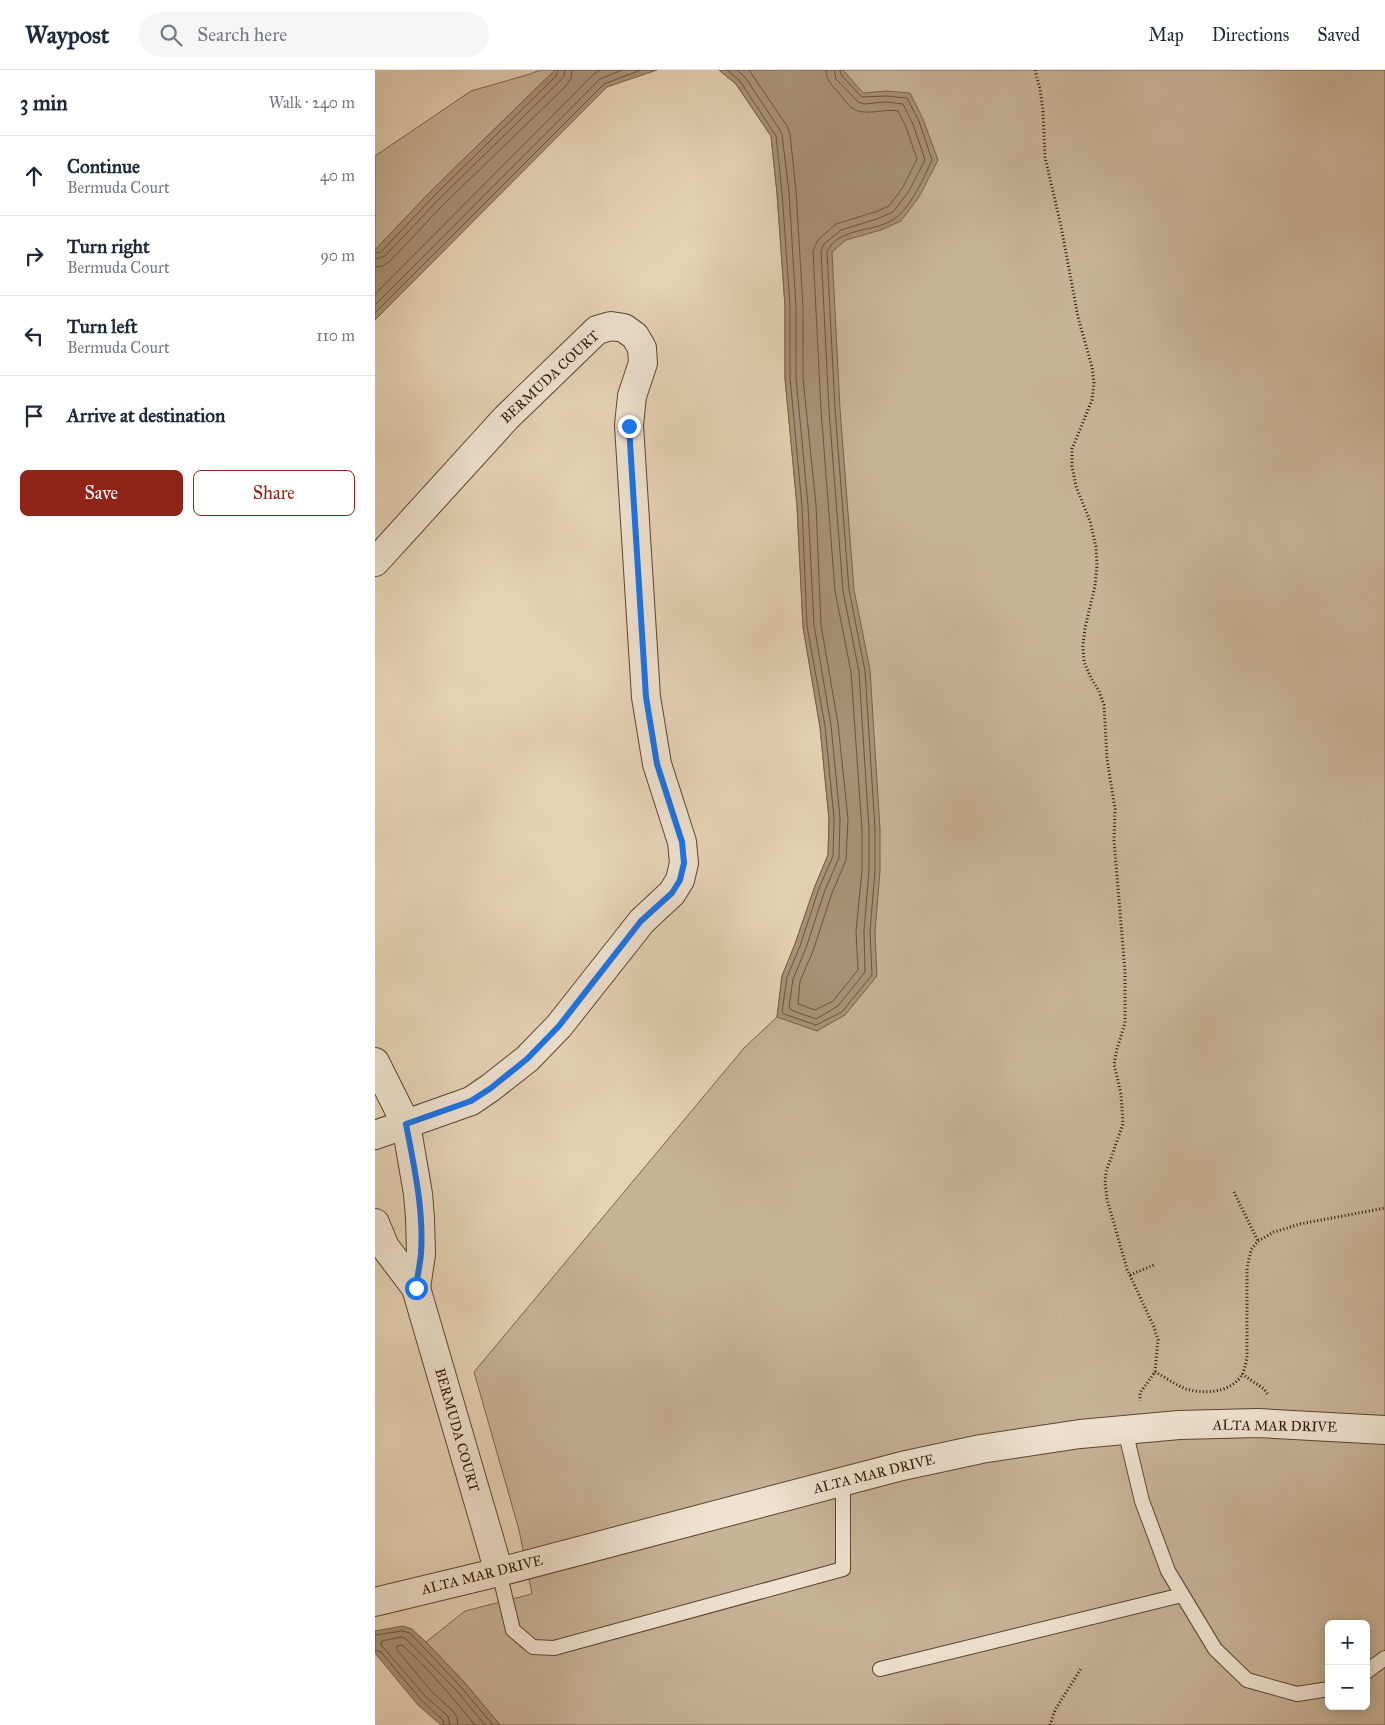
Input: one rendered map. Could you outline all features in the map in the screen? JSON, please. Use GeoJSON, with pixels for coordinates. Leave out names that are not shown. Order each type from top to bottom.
{"type":"FeatureCollection","features":[{"type":"Feature","properties":{"kind":"street","name":"BERMUDA COURT"},"geometry":{"type":"LineString","coordinates":[[375,562],[506,418],[597,330],[611,326],[624,328],[635,336],[642,348],[643,363],[632,396],[629,426],[646,697],[657,764],[682,842],[684,863],[680,880],[672,893],[641,921],[559,1026],[527,1059],[491,1088],[471,1101],[375,1134]]}},
{"type":"Feature","properties":{"kind":"street","name":"BERMUDA COURT"},"geometry":{"type":"LineString","coordinates":[[375,1062],[406,1124],[419,1194],[421,1254],[416,1288]]}},
{"type":"Feature","properties":{"kind":"street","name":"BERMUDA COURT"},"geometry":{"type":"LineString","coordinates":[[375,1223],[385,1247],[416,1288],[499,1572]]}},
{"type":"Feature","properties":{"kind":"street","name":"ALTA MAR DRIVE"},"geometry":{"type":"LineString","coordinates":[[375,1602],[499,1572],[902,1466],[981,1448],[1080,1434],[1179,1425],[1258,1423],[1385,1430]]}},
{"type":"Feature","properties":{"kind":"lane"},"geometry":{"type":"LineString","coordinates":[[1135,1429],[1142,1501],[1168,1571],[1215,1649],[1247,1680],[1297,1694],[1325,1690]]}},
{"type":"Feature","properties":{"kind":"lane"},"geometry":{"type":"LineString","coordinates":[[499,1572],[513,1630],[533,1647],[554,1648],[843,1569],[843,1482]]}},
{"type":"Feature","properties":{"kind":"lane"},"geometry":{"type":"LineString","coordinates":[[880,1669],[1182,1594]]}},
{"type":"Feature","properties":{"kind":"lane"},"geometry":{"type":"LineString","coordinates":[[1370,1669],[1385,1658]]}},
{"type":"Feature","properties":{"kind":"path"},"geometry":{"type":"LineString","coordinates":[[1035,70],[1043,112],[1045,157],[1061,226],[1078,318],[1092,367],[1094,383],[1091,400],[1072,449],[1072,466],[1076,486],[1096,547],[1095,586],[1085,628],[1083,662],[1099,691],[1104,705],[1107,759],[1115,809],[1114,840],[1126,995],[1125,1023],[1114,1064],[1121,1094],[1123,1124],[1106,1172],[1105,1184],[1107,1199],[1130,1275],[1150,1318],[1157,1340],[1155,1372],[1140,1393],[1135,1429]]}},
{"type":"Feature","properties":{"kind":"path"},"geometry":{"type":"LineString","coordinates":[[1234,1192],[1259,1241]]}},
{"type":"Feature","properties":{"kind":"path"},"geometry":{"type":"LineString","coordinates":[[1155,1372],[1185,1388],[1215,1391],[1228,1387],[1239,1379],[1244,1371],[1247,1358],[1247,1268],[1251,1250],[1259,1241],[1274,1232],[1300,1224],[1385,1208]]}},
{"type":"Feature","properties":{"kind":"path"},"geometry":{"type":"LineString","coordinates":[[1130,1275],[1153,1265]]}},
{"type":"Feature","properties":{"kind":"path"},"geometry":{"type":"LineString","coordinates":[[1050,1725],[1055,1710],[1082,1667]]}},
{"type":"Feature","properties":{"kind":"shaded area"},"geometry":{"type":"Polygon","coordinates":[[[540,70],[555,70],[430,192],[375,250],[375,156],[471,91],[540,70]]]}},
{"type":"Feature","properties":{"kind":"shaded area"},"geometry":{"type":"Polygon","coordinates":[[[719,70],[1385,70],[1385,1725],[500,1725],[464,1682],[426,1642],[465,1611],[532,1594],[519,1530],[474,1372],[744,1048],[777,1017],[782,976],[828,855],[829,819],[820,727],[803,627],[797,506],[785,378],[785,306],[771,136],[736,84],[719,70]]]}},
{"type":"Feature","properties":{"kind":"water"},"geometry":{"type":"Polygon","coordinates":[[[555,70],[657,70],[607,87],[375,320],[375,250],[430,192],[555,70]]]}},
{"type":"Feature","properties":{"kind":"water"},"geometry":{"type":"Polygon","coordinates":[[[719,70],[843,70],[863,93],[886,91],[910,93],[923,119],[938,160],[919,197],[901,221],[881,230],[846,240],[832,252],[840,409],[854,590],[870,670],[880,829],[880,871],[875,932],[877,976],[845,1015],[817,1031],[777,1017],[782,976],[828,855],[829,819],[820,727],[803,627],[797,506],[785,378],[785,306],[777,193],[771,136],[736,84],[719,70]]]}},
{"type":"Feature","properties":{"kind":"water"},"geometry":{"type":"Polygon","coordinates":[[[403,1626],[412,1629],[426,1642],[464,1682],[500,1725],[441,1725],[418,1705],[375,1653],[375,1631],[403,1626]]]}},
{"type":"Feature","properties":{"kind":"route"},"geometry":{"type":"LineString","coordinates":[[416,1288],[421,1254],[421,1218],[419,1194],[406,1124],[471,1101],[491,1088],[527,1059],[559,1026],[641,921],[672,893],[680,880],[684,863],[682,842],[657,764],[646,697],[629,426]]}}]}
